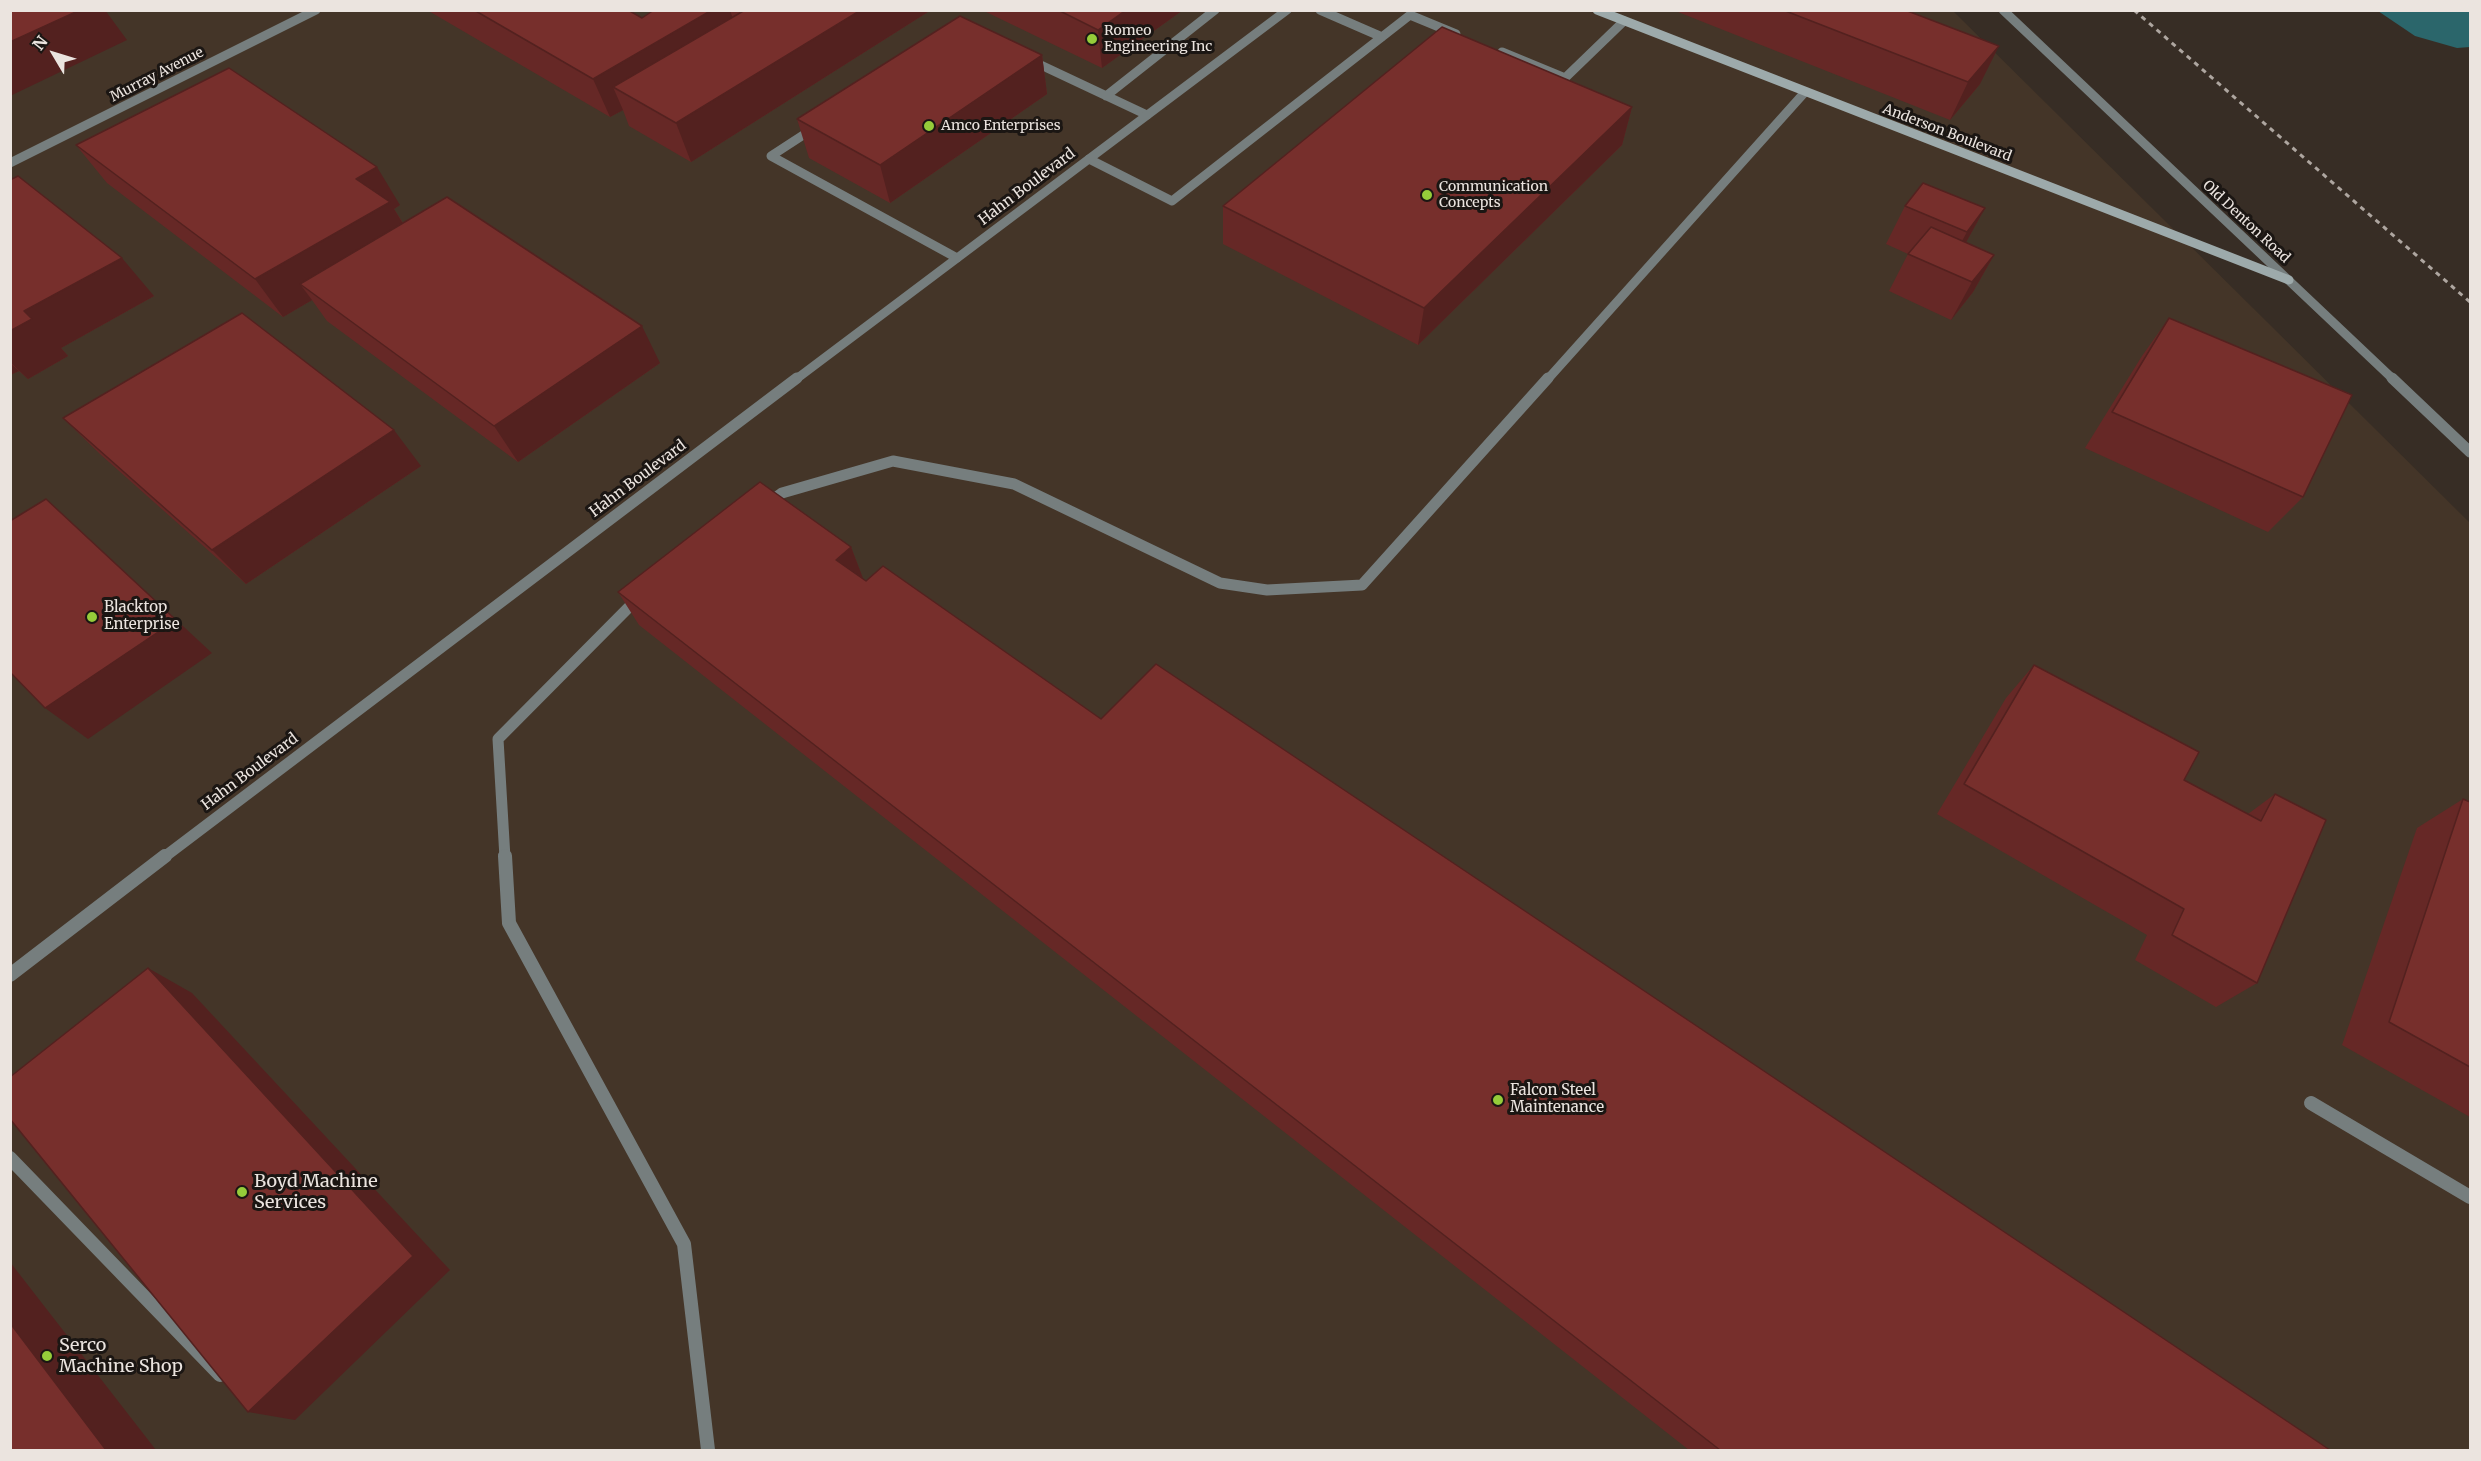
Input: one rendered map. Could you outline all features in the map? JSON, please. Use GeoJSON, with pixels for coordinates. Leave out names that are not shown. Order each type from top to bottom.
{"type":"FeatureCollection","features":[{"type":"Feature","properties":{"kind":"street"},"geometry":{"type":"LineString","coordinates":[[1106,96],[1215,10]]}},
{"type":"Feature","properties":{"kind":"street","name":"Hahn Boulevard"},"geometry":{"type":"LineString","coordinates":[[10,975],[374,696],[1287,10]]}},
{"type":"Feature","properties":{"kind":"street"},"geometry":{"type":"LineString","coordinates":[[1320,10],[1382,37]]}},
{"type":"Feature","properties":{"kind":"street","name":"Anderson Boulevard"},"geometry":{"type":"LineString","coordinates":[[1597,10],[1804,93],[2289,280]]}},
{"type":"Feature","properties":{"kind":"street","name":"Old Denton Road"},"geometry":{"type":"LineString","coordinates":[[2003,10],[2470,452]]}},
{"type":"Feature","properties":{"kind":"street","name":"Murray Avenue"},"geometry":{"type":"LineString","coordinates":[[10,163],[310,12]]}},
{"type":"Feature","properties":{"kind":"street"},"geometry":{"type":"LineString","coordinates":[[1089,159],[1172,201],[1410,15],[1465,38]]}},
{"type":"Feature","properties":{"kind":"street"},"geometry":{"type":"LineString","coordinates":[[1487,46],[1565,78],[1624,21]]}},
{"type":"Feature","properties":{"kind":"street"},"geometry":{"type":"LineString","coordinates":[[1019,54],[1147,115]]}},
{"type":"Feature","properties":{"kind":"street"},"geometry":{"type":"LineString","coordinates":[[753,514],[782,493],[893,461],[1014,484],[1220,583],[1267,590],[1362,585],[1804,93]]}},
{"type":"Feature","properties":{"kind":"street"},"geometry":{"type":"LineString","coordinates":[[820,124],[771,156],[957,258]]}},
{"type":"Feature","properties":{"kind":"street"},"geometry":{"type":"LineString","coordinates":[[647,590],[628,604],[498,739],[509,923],[684,1244],[708,1450]]}},
{"type":"Feature","properties":{"kind":"street"},"geometry":{"type":"LineString","coordinates":[[2311,1103],[2470,1197]]}},
{"type":"Feature","properties":{"kind":"street"},"geometry":{"type":"LineString","coordinates":[[10,1158],[228,1383]]}},
{"type":"Feature","properties":{"kind":"shaded area"},"geometry":{"type":"Polygon","coordinates":[[[10,11],[1953,11],[2470,523],[2470,1450],[11,1450],[10,11]]]}},
{"type":"Feature","properties":{"kind":"water"},"geometry":{"type":"Polygon","coordinates":[[[2378,11],[2470,11],[2470,47],[2457,48],[2415,36],[2378,11]]]}},
{"type":"Feature","properties":{"kind":"building"},"geometry":{"type":"Polygon","coordinates":[[[10,10],[80,10],[10,42],[10,10]]]}},
{"type":"Feature","properties":{"kind":"building"},"geometry":{"type":"Polygon","coordinates":[[[474,10],[628,10],[642,18],[654,10],[712,10],[593,79],[474,10]]]}},
{"type":"Feature","properties":{"kind":"building"},"geometry":{"type":"Polygon","coordinates":[[[745,10],[861,10],[676,123],[613,87],[745,10]]]}},
{"type":"Feature","properties":{"kind":"building"},"geometry":{"type":"Polygon","coordinates":[[[1058,10],[1126,10],[1098,30],[1058,10]]]}},
{"type":"Feature","properties":{"kind":"building"},"geometry":{"type":"Polygon","coordinates":[[[1783,10],[1905,10],[1999,46],[1968,82],[1783,10]]]}},
{"type":"Feature","properties":{"kind":"building"},"geometry":{"type":"Polygon","coordinates":[[[960,16],[1042,55],[880,165],[797,119],[960,16]]]}},
{"type":"Feature","properties":{"kind":"building","name":"Communication Concepts"},"geometry":{"type":"Polygon","coordinates":[[[1442,27],[1632,107],[1424,308],[1223,206],[1442,27]]]}},
{"type":"Feature","properties":{"kind":"building"},"geometry":{"type":"Polygon","coordinates":[[[229,68],[377,167],[356,179],[390,202],[255,279],[76,145],[229,68]]]}},
{"type":"Feature","properties":{"kind":"building"},"geometry":{"type":"Polygon","coordinates":[[[18,176],[122,258],[24,311],[32,319],[10,331],[10,180],[18,176]]]}},
{"type":"Feature","properties":{"kind":"building"},"geometry":{"type":"Polygon","coordinates":[[[1923,183],[1985,208],[1967,232],[1905,206],[1923,183]]]}},
{"type":"Feature","properties":{"kind":"building"},"geometry":{"type":"Polygon","coordinates":[[[447,197],[642,326],[494,426],[300,284],[447,197]]]}},
{"type":"Feature","properties":{"kind":"building"},"geometry":{"type":"Polygon","coordinates":[[[1931,227],[1994,255],[1972,282],[1908,254],[1931,227]]]}},
{"type":"Feature","properties":{"kind":"building"},"geometry":{"type":"Polygon","coordinates":[[[242,313],[394,430],[212,550],[63,418],[242,313]]]}},
{"type":"Feature","properties":{"kind":"building"},"geometry":{"type":"Polygon","coordinates":[[[2169,318],[2352,395],[2303,497],[2112,412],[2169,318]]]}},
{"type":"Feature","properties":{"kind":"building","name":"Falcon Steel Maintenance"},"geometry":{"type":"Polygon","coordinates":[[[760,482],[851,547],[836,560],[866,581],[883,566],[1101,719],[1156,664],[2330,1450],[1720,1450],[618,592],[760,482]]]}},
{"type":"Feature","properties":{"kind":"building","name":"Blacktop Enterprise"},"geometry":{"type":"Polygon","coordinates":[[[46,499],[176,620],[45,708],[10,672],[10,521],[46,499]]]}},
{"type":"Feature","properties":{"kind":"building"},"geometry":{"type":"Polygon","coordinates":[[[2034,665],[2199,752],[2184,780],[2261,821],[2275,794],[2326,820],[2257,983],[2172,935],[2184,909],[1964,784],[2034,665]]]}},
{"type":"Feature","properties":{"kind":"building"},"geometry":{"type":"Polygon","coordinates":[[[2463,799],[2470,802],[2470,1067],[2389,1022],[2463,799]]]}},
{"type":"Feature","properties":{"kind":"building","name":"Boyd Machine Services"},"geometry":{"type":"Polygon","coordinates":[[[148,968],[413,1256],[248,1412],[10,1119],[10,1077],[148,968]]]}},
{"type":"Feature","properties":{"kind":"building"},"geometry":{"type":"Polygon","coordinates":[[[10,1323],[106,1450],[10,1450],[10,1323]]]}},
{"type":"Feature","properties":{"kind":"railway"},"geometry":{"type":"LineString","coordinates":[[2134,10],[2470,302]]}},
{"type":"Feature","properties":{"kind":"place","name":"Romeo Engineering Inc"},"geometry":{"type":"Point","coordinates":[1092,39]}},
{"type":"Feature","properties":{"kind":"place","name":"Amco Enterprises"},"geometry":{"type":"Point","coordinates":[929,126]}},
{"type":"Feature","properties":{"kind":"place","name":"Communication Concepts"},"geometry":{"type":"Point","coordinates":[1427,195]}},
{"type":"Feature","properties":{"kind":"place","name":"Blacktop Enterprise"},"geometry":{"type":"Point","coordinates":[92,617]}},
{"type":"Feature","properties":{"kind":"place","name":"Falcon Steel Maintenance"},"geometry":{"type":"Point","coordinates":[1498,1100]}},
{"type":"Feature","properties":{"kind":"place","name":"Boyd Machine Services"},"geometry":{"type":"Point","coordinates":[242,1192]}},
{"type":"Feature","properties":{"kind":"place","name":"Serco Machine Shop"},"geometry":{"type":"Point","coordinates":[47,1356]}}]}
